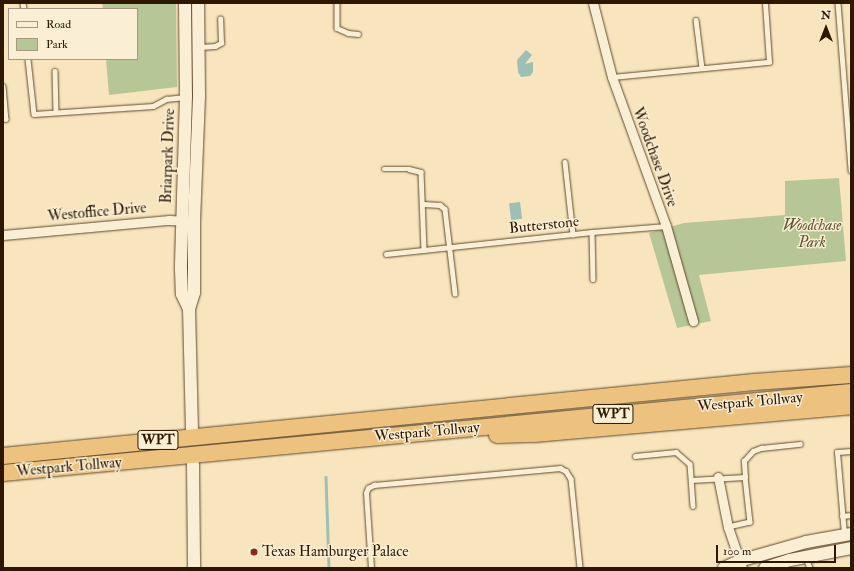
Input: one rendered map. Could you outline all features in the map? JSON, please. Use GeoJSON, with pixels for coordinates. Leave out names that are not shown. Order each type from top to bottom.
{"type":"FeatureCollection","features":[{"type":"Feature","properties":{"kind":"highway"},"geometry":{"type":"LineString","coordinates":[[754,382],[851,368]]}},
{"type":"Feature","properties":{"kind":"highway","name":"Westpark Tollway"},"geometry":{"type":"LineString","coordinates":[[3,456],[754,382],[851,375]]}},
{"type":"Feature","properties":{"kind":"highway","name":"Westpark Tollway"},"geometry":{"type":"LineString","coordinates":[[3,473],[375,436],[851,392]]}},
{"type":"Feature","properties":{"kind":"highway"},"geometry":{"type":"LineString","coordinates":[[375,436],[534,434],[851,406]]}},
{"type":"Feature","properties":{"kind":"highway"},"geometry":{"type":"LineString","coordinates":[[3,478],[81,466]]}},
{"type":"Feature","properties":{"kind":"street","name":"Briarpark Drive"},"geometry":{"type":"LineString","coordinates":[[185,3],[188,220],[194,293],[189,309],[192,431]]}},
{"type":"Feature","properties":{"kind":"street","name":"Briarpark Drive"},"geometry":{"type":"LineString","coordinates":[[188,220],[198,95],[198,3]]}},
{"type":"Feature","properties":{"kind":"street","name":"Woodchase Drive"},"geometry":{"type":"LineString","coordinates":[[593,3],[612,77],[666,226],[693,321]]}},
{"type":"Feature","properties":{"kind":"street"},"geometry":{"type":"LineString","coordinates":[[186,96],[198,95]]}},
{"type":"Feature","properties":{"kind":"street","name":"Westoffice Drive"},"geometry":{"type":"LineString","coordinates":[[3,235],[169,220],[188,220]]}},
{"type":"Feature","properties":{"kind":"street"},"geometry":{"type":"LineString","coordinates":[[193,464],[194,568]]}},
{"type":"Feature","properties":{"kind":"street"},"geometry":{"type":"LineString","coordinates":[[718,477],[728,527],[741,565]]}},
{"type":"Feature","properties":{"kind":"street"},"geometry":{"type":"LineString","coordinates":[[724,568],[741,565],[806,542],[847,534]]}},
{"type":"Feature","properties":{"kind":"street"},"geometry":{"type":"LineString","coordinates":[[765,568],[806,556],[851,548]]}},
{"type":"Feature","properties":{"kind":"lane"},"geometry":{"type":"LineString","coordinates":[[337,3],[338,28],[348,33],[358,34]]}},
{"type":"Feature","properties":{"kind":"lane"},"geometry":{"type":"LineString","coordinates":[[612,77],[769,62],[765,3]]}},
{"type":"Feature","properties":{"kind":"lane"},"geometry":{"type":"LineString","coordinates":[[838,3],[851,170]]}},
{"type":"Feature","properties":{"kind":"lane"},"geometry":{"type":"LineString","coordinates":[[198,47],[215,46],[221,43],[220,19]]}},
{"type":"Feature","properties":{"kind":"lane"},"geometry":{"type":"LineString","coordinates":[[696,20],[702,68]]}},
{"type":"Feature","properties":{"kind":"lane"},"geometry":{"type":"LineString","coordinates":[[28,60],[34,114],[56,111],[64,113],[153,106],[166,99],[186,96]]}},
{"type":"Feature","properties":{"kind":"lane"},"geometry":{"type":"LineString","coordinates":[[55,71],[56,111]]}},
{"type":"Feature","properties":{"kind":"lane"},"geometry":{"type":"LineString","coordinates":[[3,86],[6,119],[3,119]]}},
{"type":"Feature","properties":{"kind":"lane"},"geometry":{"type":"LineString","coordinates":[[565,162],[573,235]]}},
{"type":"Feature","properties":{"kind":"lane"},"geometry":{"type":"LineString","coordinates":[[384,169],[409,169],[421,172],[424,249]]}},
{"type":"Feature","properties":{"kind":"lane"},"geometry":{"type":"LineString","coordinates":[[423,204],[440,205],[445,209],[455,293]]}},
{"type":"Feature","properties":{"kind":"lane","name":"Butterstone"},"geometry":{"type":"LineString","coordinates":[[386,254],[592,232],[666,226]]}},
{"type":"Feature","properties":{"kind":"lane"},"geometry":{"type":"LineString","coordinates":[[592,232],[593,279]]}},
{"type":"Feature","properties":{"kind":"lane"},"geometry":{"type":"LineString","coordinates":[[728,527],[750,522],[744,461],[753,451],[761,448],[800,444]]}},
{"type":"Feature","properties":{"kind":"lane"},"geometry":{"type":"LineString","coordinates":[[847,534],[842,516],[837,452],[851,451]]}},
{"type":"Feature","properties":{"kind":"lane"},"geometry":{"type":"LineString","coordinates":[[635,456],[676,452],[690,464],[693,506]]}},
{"type":"Feature","properties":{"kind":"lane"},"geometry":{"type":"LineString","coordinates":[[371,568],[366,493],[368,488],[374,485],[560,468],[566,471],[571,479],[580,568]]}},
{"type":"Feature","properties":{"kind":"lane"},"geometry":{"type":"LineString","coordinates":[[691,480],[718,477],[728,479],[745,477]]}},
{"type":"Feature","properties":{"kind":"lane"},"geometry":{"type":"LineString","coordinates":[[842,516],[851,515]]}},
{"type":"Feature","properties":{"kind":"lane"},"geometry":{"type":"LineString","coordinates":[[806,556],[810,568]]}},
{"type":"Feature","properties":{"kind":"green space"},"geometry":{"type":"Polygon","coordinates":[[[102,3],[176,3],[177,87],[109,95],[106,60],[138,60],[138,8],[103,8],[102,3]]]}},
{"type":"Feature","properties":{"kind":"green space","name":"Woodchase Park"},"geometry":{"type":"Polygon","coordinates":[[[839,178],[846,261],[699,275],[711,321],[677,328],[649,233],[684,223],[785,215],[785,181],[839,178]]]}},
{"type":"Feature","properties":{"kind":"water"},"geometry":{"type":"Polygon","coordinates":[[[526,50],[532,55],[525,64],[533,62],[533,72],[530,76],[521,77],[518,72],[517,60],[526,50]]]}},
{"type":"Feature","properties":{"kind":"water"},"geometry":{"type":"Polygon","coordinates":[[[520,202],[522,219],[511,220],[509,203],[520,202]]]}},
{"type":"Feature","properties":{"kind":"waterway"},"geometry":{"type":"LineString","coordinates":[[326,477],[329,568]]}},
{"type":"Feature","properties":{"kind":"place","name":"Texas Hamburger Palace"},"geometry":{"type":"Point","coordinates":[254,552]}}]}
